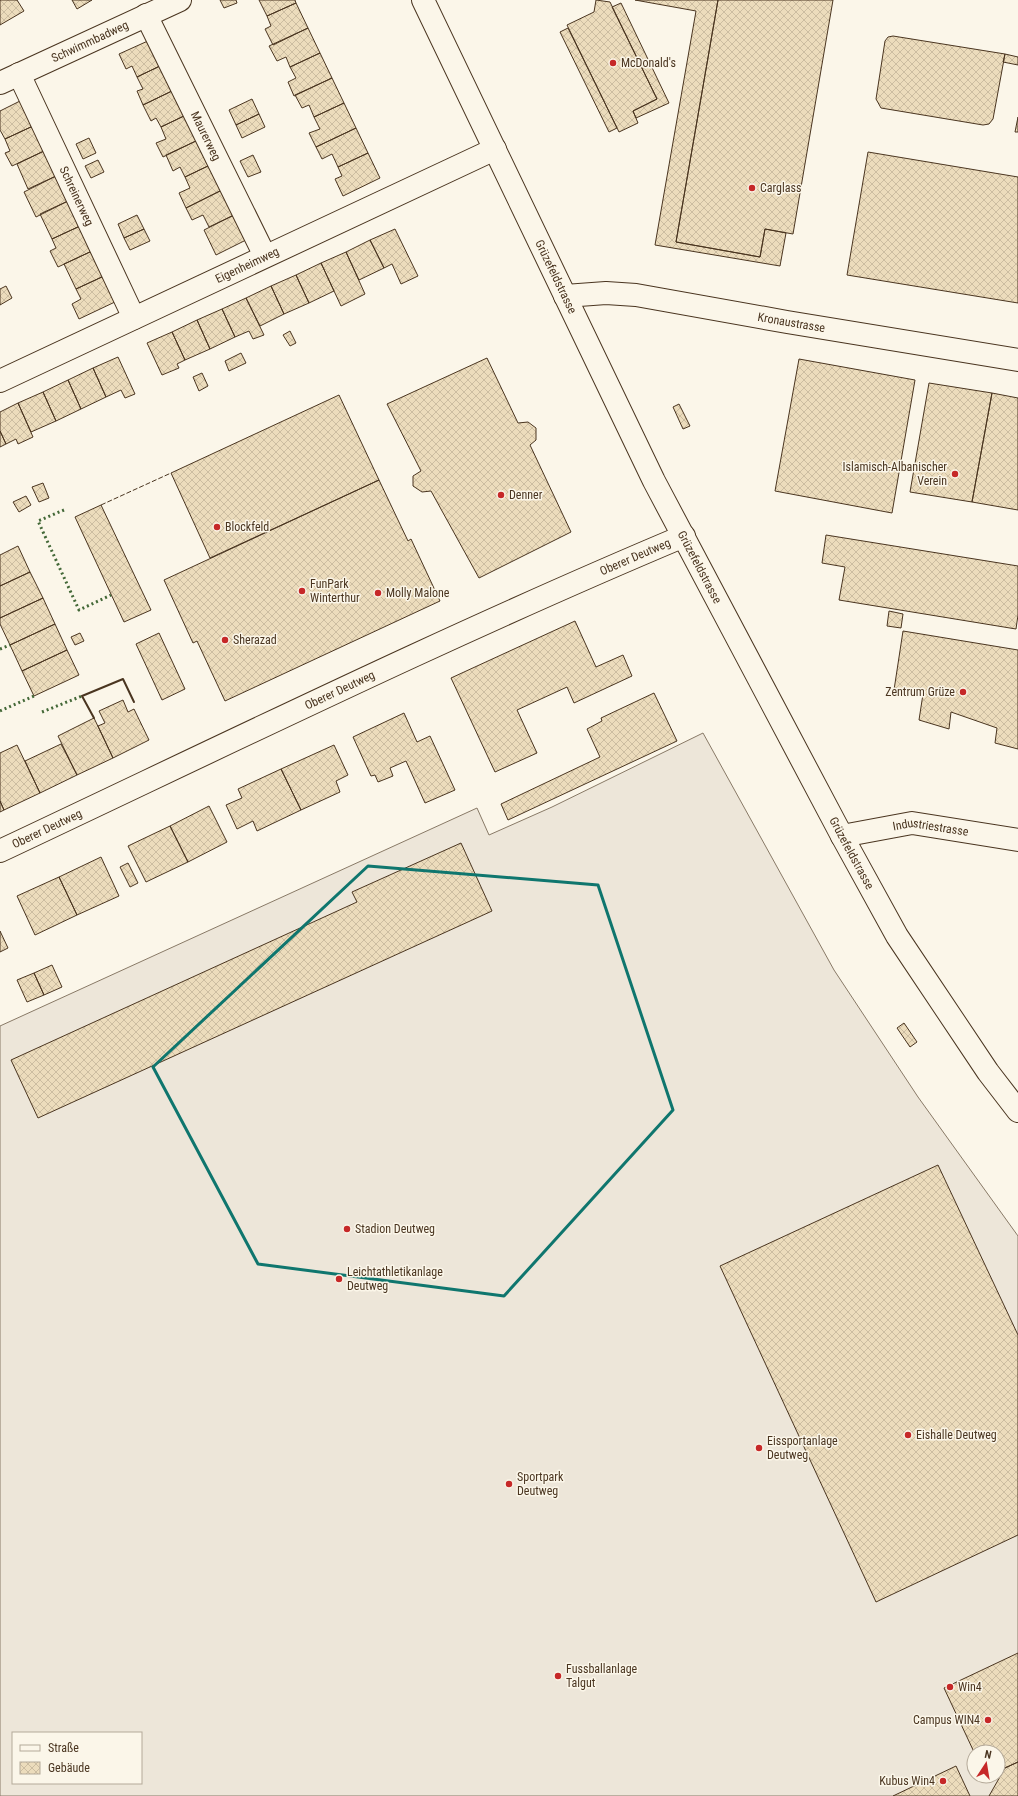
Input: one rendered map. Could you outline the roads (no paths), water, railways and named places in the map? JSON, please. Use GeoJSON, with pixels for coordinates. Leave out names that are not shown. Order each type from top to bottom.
{"type":"FeatureCollection","features":[{"type":"Feature","properties":{"kind":"street","name":"Schwimmbadweg"},"geometry":{"type":"LineString","coordinates":[[9,79],[180,0]]}},
{"type":"Feature","properties":{"kind":"street","name":"Grüzefeldstrasse"},"geometry":{"type":"LineString","coordinates":[[423,0],[654,481],[842,836],[897,936],[988,1072],[1018,1111]]}},
{"type":"Feature","properties":{"kind":"street","name":"Maurerweg"},"geometry":{"type":"LineString","coordinates":[[146,15],[265,256]]}},
{"type":"Feature","properties":{"kind":"street","name":"Schreinerweg"},"geometry":{"type":"LineString","coordinates":[[9,79],[134,318]]}},
{"type":"Feature","properties":{"kind":"street","name":"Eigenheimweg"},"geometry":{"type":"LineString","coordinates":[[2,377],[134,318],[495,149]]}},
{"type":"Feature","properties":{"kind":"street","name":"Kronaustrasse"},"geometry":{"type":"LineString","coordinates":[[565,296],[606,293],[636,295],[787,322],[1018,360]]}},
{"type":"Feature","properties":{"kind":"street","name":"Oberer Deutweg"},"geometry":{"type":"LineString","coordinates":[[0,851],[427,651],[627,560],[684,536]]}},
{"type":"Feature","properties":{"kind":"street","name":"Industriestrasse"},"geometry":{"type":"LineString","coordinates":[[842,836],[912,823],[1018,840]]}},
{"type":"Feature","properties":{"kind":"place","name":"McDonald's"},"geometry":{"type":"Point","coordinates":[613,63]}},
{"type":"Feature","properties":{"kind":"place","name":"Carglass"},"geometry":{"type":"Point","coordinates":[752,188]}},
{"type":"Feature","properties":{"kind":"place","name":"Islamisch-Albanischer Verein"},"geometry":{"type":"Point","coordinates":[955,474]}},
{"type":"Feature","properties":{"kind":"place","name":"Denner"},"geometry":{"type":"Point","coordinates":[501,495]}},
{"type":"Feature","properties":{"kind":"place","name":"Blockfeld"},"geometry":{"type":"Point","coordinates":[217,527]}},
{"type":"Feature","properties":{"kind":"place","name":"FunPark Winterthur"},"geometry":{"type":"Point","coordinates":[302,591]}},
{"type":"Feature","properties":{"kind":"place","name":"Molly Malone"},"geometry":{"type":"Point","coordinates":[378,593]}},
{"type":"Feature","properties":{"kind":"place","name":"Sherazad"},"geometry":{"type":"Point","coordinates":[225,640]}},
{"type":"Feature","properties":{"kind":"place","name":"Zentrum Grüze"},"geometry":{"type":"Point","coordinates":[963,692]}},
{"type":"Feature","properties":{"kind":"place","name":"Stadion Deutweg"},"geometry":{"type":"Point","coordinates":[347,1229]}},
{"type":"Feature","properties":{"kind":"place","name":"Leichtathletikanlage Deutweg"},"geometry":{"type":"Point","coordinates":[339,1279]}},
{"type":"Feature","properties":{"kind":"place","name":"Eishalle Deutweg"},"geometry":{"type":"Point","coordinates":[908,1435]}},
{"type":"Feature","properties":{"kind":"place","name":"Eissportanlage Deutweg"},"geometry":{"type":"Point","coordinates":[759,1448]}},
{"type":"Feature","properties":{"kind":"place","name":"Sportpark Deutweg"},"geometry":{"type":"Point","coordinates":[509,1484]}},
{"type":"Feature","properties":{"kind":"place","name":"Fussballanlage Talgut"},"geometry":{"type":"Point","coordinates":[558,1676]}},
{"type":"Feature","properties":{"kind":"place","name":"Win4"},"geometry":{"type":"Point","coordinates":[950,1687]}},
{"type":"Feature","properties":{"kind":"place","name":"Campus WIN4"},"geometry":{"type":"Point","coordinates":[988,1720]}},
{"type":"Feature","properties":{"kind":"place","name":"Kubus Win4"},"geometry":{"type":"Point","coordinates":[943,1781]}}]}
